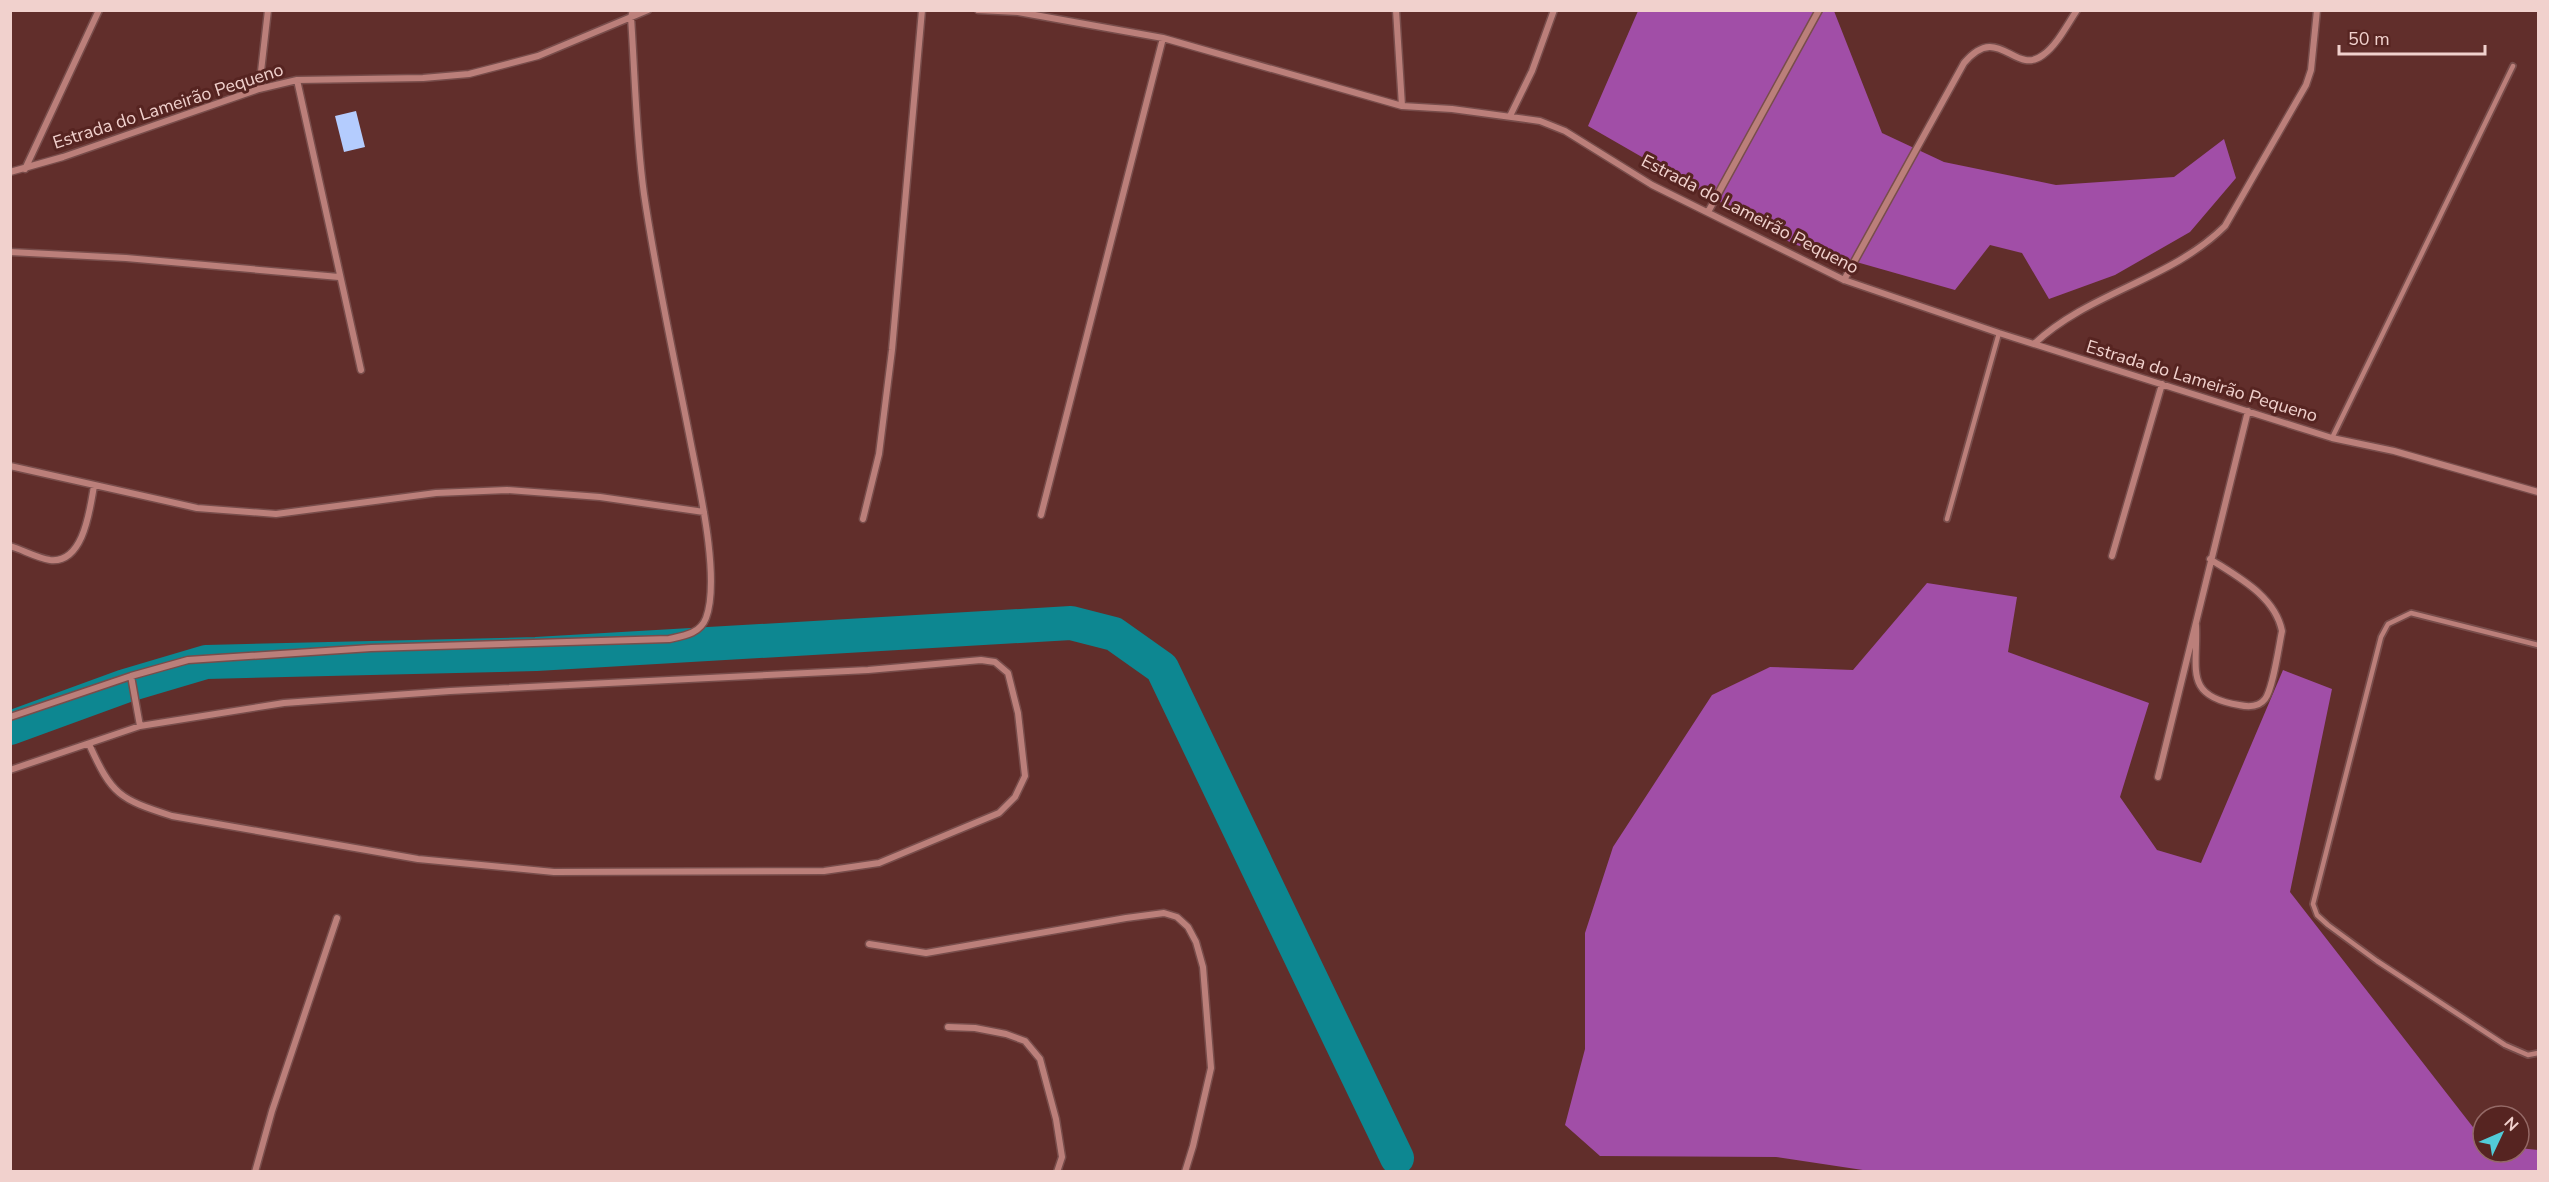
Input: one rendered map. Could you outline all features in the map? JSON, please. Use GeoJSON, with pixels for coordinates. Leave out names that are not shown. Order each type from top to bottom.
{"type":"FeatureCollection","features":[{"type":"Feature","properties":{"kind":"street"},"geometry":{"type":"LineString","coordinates":[[25,169],[99,10]]}},
{"type":"Feature","properties":{"kind":"street"},"geometry":{"type":"LineString","coordinates":[[259,89],[268,10]]}},
{"type":"Feature","properties":{"kind":"street","name":"Estrada do Lameirão Pequeno"},"geometry":{"type":"LineString","coordinates":[[10,172],[25,169],[259,89],[297,80],[423,78],[469,74],[538,56],[632,14],[648,10]]}},
{"type":"Feature","properties":{"kind":"street"},"geometry":{"type":"LineString","coordinates":[[863,519],[879,454],[892,350],[922,10]]}},
{"type":"Feature","properties":{"kind":"street","name":"Estrada do Lameirão Pequeno"},"geometry":{"type":"LineString","coordinates":[[978,10],[1018,12],[1163,38],[1402,106],[1452,109],[1540,121],[1565,131],[1652,185],[1844,280],[1999,333],[2332,438],[2394,451],[2538,492]]}},
{"type":"Feature","properties":{"kind":"street"},"geometry":{"type":"LineString","coordinates":[[1396,10],[1402,106]]}},
{"type":"Feature","properties":{"kind":"street"},"geometry":{"type":"LineString","coordinates":[[1510,116],[1532,70],[1554,10]]}},
{"type":"Feature","properties":{"kind":"street"},"geometry":{"type":"LineString","coordinates":[[1708,212],[1819,10]]}},
{"type":"Feature","properties":{"kind":"street"},"geometry":{"type":"LineString","coordinates":[[1844,280],[1964,63],[1974,51],[1984,46],[1996,47],[2031,61],[2042,56],[2062,33],[2077,10]]}},
{"type":"Feature","properties":{"kind":"street"},"geometry":{"type":"LineString","coordinates":[[2034,344],[2064,318],[2176,264],[2212,239],[2225,226],[2306,85],[2311,70],[2317,10]]}},
{"type":"Feature","properties":{"kind":"street"},"geometry":{"type":"LineString","coordinates":[[10,717],[131,676],[188,660],[372,648],[669,639],[688,635],[699,629],[706,619],[709,603],[710,571],[704,512],[644,193],[632,14]]}},
{"type":"Feature","properties":{"kind":"street"},"geometry":{"type":"LineString","coordinates":[[1041,515],[1163,38]]}},
{"type":"Feature","properties":{"kind":"street"},"geometry":{"type":"LineString","coordinates":[[297,80],[361,370]]}},
{"type":"Feature","properties":{"kind":"street"},"geometry":{"type":"LineString","coordinates":[[10,252],[126,258],[339,277]]}},
{"type":"Feature","properties":{"kind":"street"},"geometry":{"type":"LineString","coordinates":[[2112,556],[2162,384]]}},
{"type":"Feature","properties":{"kind":"street"},"geometry":{"type":"LineString","coordinates":[[2158,777],[2248,411]]}},
{"type":"Feature","properties":{"kind":"street"},"geometry":{"type":"LineString","coordinates":[[10,466],[197,508],[276,514],[436,493],[507,490],[600,497],[704,512]]}},
{"type":"Feature","properties":{"kind":"street"},"geometry":{"type":"LineString","coordinates":[[10,546],[52,560],[66,555],[85,534],[94,486]]}},
{"type":"Feature","properties":{"kind":"street"},"geometry":{"type":"LineString","coordinates":[[2196,615],[2197,683],[2203,692],[2213,698],[2237,705],[2251,707],[2260,704],[2268,693],[2282,631],[2280,621],[2269,603],[2246,583],[2210,559]]}},
{"type":"Feature","properties":{"kind":"street"},"geometry":{"type":"LineString","coordinates":[[10,770],[140,726],[284,703],[473,690],[868,670],[981,660],[995,662],[1008,673],[1017,713],[1025,776],[1015,797],[999,813],[879,864],[824,870],[554,872],[418,859],[172,816],[133,803],[116,792],[104,776],[89,744]]}},
{"type":"Feature","properties":{"kind":"street"},"geometry":{"type":"LineString","coordinates":[[131,676],[140,726]]}},
{"type":"Feature","properties":{"kind":"street"},"geometry":{"type":"LineString","coordinates":[[869,944],[926,953],[1136,917],[1164,913],[1177,917],[1188,927],[1196,942],[1203,967],[1211,1068],[1194,1146],[1185,1172]]}},
{"type":"Feature","properties":{"kind":"street"},"geometry":{"type":"LineString","coordinates":[[255,1172],[272,1111],[337,918]]}},
{"type":"Feature","properties":{"kind":"street"},"geometry":{"type":"LineString","coordinates":[[948,1027],[975,1028],[1006,1034],[1026,1041],[1040,1059],[1056,1119],[1062,1157],[1057,1172]]}},
{"type":"Feature","properties":{"kind":"lane"},"geometry":{"type":"LineString","coordinates":[[2332,438],[2513,66]]}},
{"type":"Feature","properties":{"kind":"lane"},"geometry":{"type":"LineString","coordinates":[[1947,519],[1999,333]]}},
{"type":"Feature","properties":{"kind":"lane"},"geometry":{"type":"LineString","coordinates":[[2538,645],[2411,613],[2388,624],[2381,637],[2313,904],[2317,915],[2377,961],[2505,1045],[2528,1056],[2538,1053]]}},
{"type":"Feature","properties":{"kind":"shaded area"},"geometry":{"type":"Polygon","coordinates":[[[1638,11],[1834,11],[1882,133],[1944,162],[2056,185],[2174,177],[2224,139],[2236,178],[2190,232],[2115,275],[2049,299],[2022,253],[1990,245],[1955,290],[1793,244],[1588,126],[1638,11]]]}},
{"type":"Feature","properties":{"kind":"shaded area"},"geometry":{"type":"Polygon","coordinates":[[[1927,583],[2017,597],[2008,652],[2149,703],[2120,797],[2157,850],[2201,863],[2283,670],[2332,689],[2290,892],[2471,1125],[2471,1164],[2531,1164],[2531,1149],[2538,1150],[2538,1171],[1876,1172],[1776,1157],[1600,1156],[1565,1125],[1585,1049],[1585,933],[1613,847],[1712,695],[1770,667],[1853,670],[1927,583]]]}},
{"type":"Feature","properties":{"kind":"building"},"geometry":{"type":"Polygon","coordinates":[[[356,111],[365,147],[344,152],[335,116],[356,111]]]}},
{"type":"Feature","properties":{"kind":"waterway"},"geometry":{"type":"LineString","coordinates":[[10,728],[125,686],[206,662],[536,654],[1071,623],[1114,634],[1162,668],[1397,1158]]}}]}
